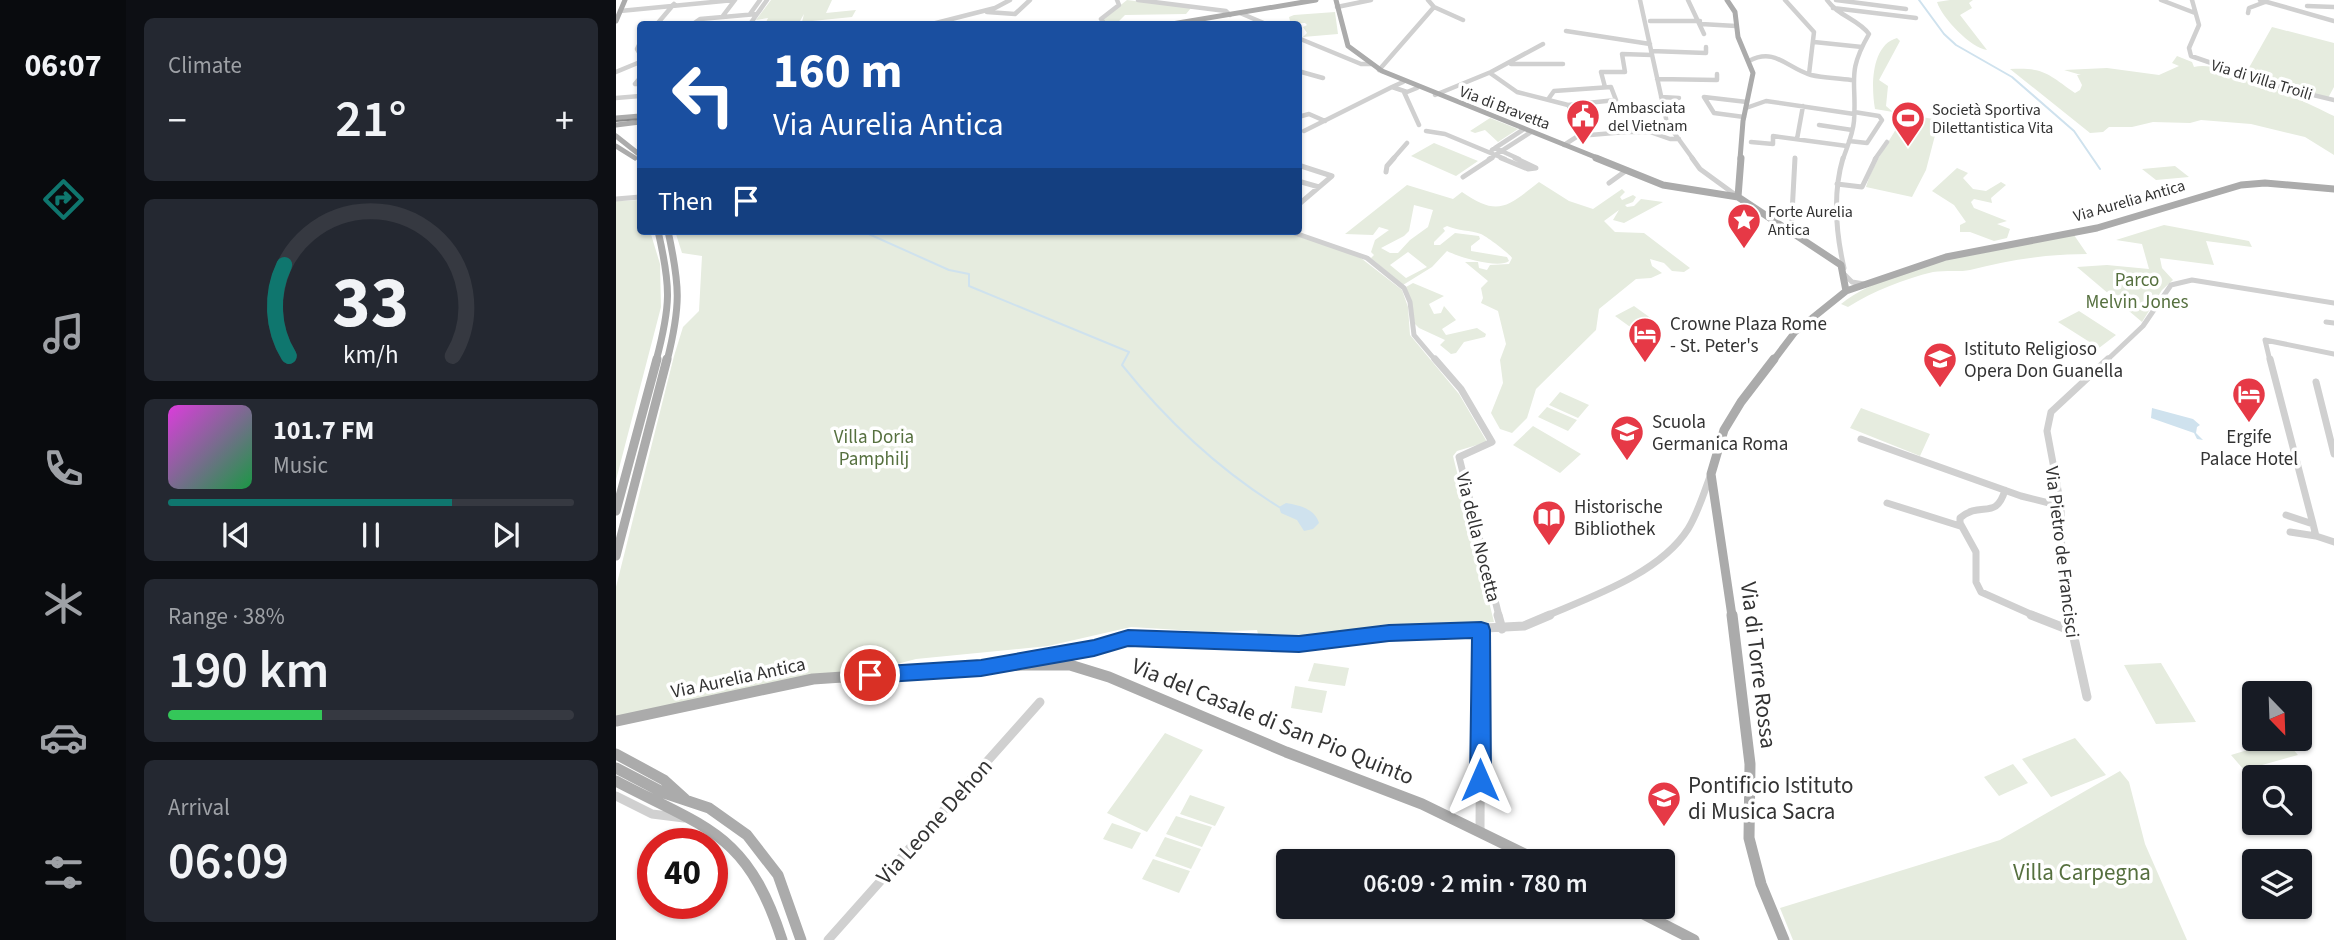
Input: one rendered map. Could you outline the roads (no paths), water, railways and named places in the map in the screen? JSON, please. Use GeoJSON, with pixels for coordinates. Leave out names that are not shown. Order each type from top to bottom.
{"type":"FeatureCollection","features":[{"type":"Feature","properties":{"kind":"main road"},"geometry":{"type":"LineString","coordinates":[[616,21],[619,7],[625,0]]}},
{"type":"Feature","properties":{"kind":"main road"},"geometry":{"type":"LineString","coordinates":[[1191,21],[1316,0]]}},
{"type":"Feature","properties":{"kind":"main road"},"geometry":{"type":"LineString","coordinates":[[1727,0],[1735,13],[1738,38],[1753,75],[1744,117],[1738,197]]}},
{"type":"Feature","properties":{"kind":"main road","name":"Via di Bravetta"},"geometry":{"type":"LineString","coordinates":[[1336,2],[1347,45],[1379,70],[1417,88],[1672,187],[1738,197],[1844,272]]}},
{"type":"Feature","properties":{"kind":"main road"},"geometry":{"type":"LineString","coordinates":[[616,118],[637,116]]}},
{"type":"Feature","properties":{"kind":"main road"},"geometry":{"type":"LineString","coordinates":[[616,125],[637,122]]}},
{"type":"Feature","properties":{"kind":"main road"},"geometry":{"type":"LineString","coordinates":[[616,136],[637,153]]}},
{"type":"Feature","properties":{"kind":"main road"},"geometry":{"type":"LineString","coordinates":[[616,146],[637,158]]}},
{"type":"Feature","properties":{"kind":"main road","name":"Via Aurelia Antica"},"geometry":{"type":"LineString","coordinates":[[1711,474],[1724,430],[1741,402],[1795,332],[1846,291],[1946,257],[2097,228],[2236,186],[2260,183],[2334,189]]}},
{"type":"Feature","properties":{"kind":"main road"},"geometry":{"type":"LineString","coordinates":[[616,511],[668,316],[669,277],[659,235]]}},
{"type":"Feature","properties":{"kind":"main road"},"geometry":{"type":"LineString","coordinates":[[616,556],[677,321],[679,282],[669,235]]}},
{"type":"Feature","properties":{"kind":"main road"},"geometry":{"type":"LineString","coordinates":[[1844,272],[1846,291]]}},
{"type":"Feature","properties":{"kind":"main road","name":"Via di Torre Rossa"},"geometry":{"type":"LineString","coordinates":[[1711,474],[1730,597],[1750,764],[1749,838],[1761,884],[1784,940]]}},
{"type":"Feature","properties":{"kind":"main road","name":"Via del Casale di San Pio Quinto"},"geometry":{"type":"LineString","coordinates":[[981,668],[1070,665],[1109,677],[1355,780],[1422,804],[1515,849]]}},
{"type":"Feature","properties":{"kind":"main road","name":"Via Aurelia Antica"},"geometry":{"type":"LineString","coordinates":[[616,721],[813,679],[981,668]]}},
{"type":"Feature","properties":{"kind":"main road"},"geometry":{"type":"LineString","coordinates":[[616,754],[664,780],[686,800]]}},
{"type":"Feature","properties":{"kind":"main road"},"geometry":{"type":"LineString","coordinates":[[616,768],[664,793],[717,812],[753,842],[778,875],[802,940]]}},
{"type":"Feature","properties":{"kind":"main road"},"geometry":{"type":"LineString","coordinates":[[616,781],[692,818],[720,836],[747,864],[766,894],[782,940]]}},
{"type":"Feature","properties":{"kind":"main road"},"geometry":{"type":"LineString","coordinates":[[1653,919],[1694,940]]}},
{"type":"Feature","properties":{"kind":"street"},"geometry":{"type":"LineString","coordinates":[[659,21],[678,0]]}},
{"type":"Feature","properties":{"kind":"street"},"geometry":{"type":"LineString","coordinates":[[619,7],[735,0]]}},
{"type":"Feature","properties":{"kind":"street"},"geometry":{"type":"LineString","coordinates":[[722,17],[735,0]]}},
{"type":"Feature","properties":{"kind":"street"},"geometry":{"type":"LineString","coordinates":[[750,15],[760,0]]}},
{"type":"Feature","properties":{"kind":"street"},"geometry":{"type":"LineString","coordinates":[[752,21],[767,0]]}},
{"type":"Feature","properties":{"kind":"street"},"geometry":{"type":"LineString","coordinates":[[944,21],[1010,0]]}},
{"type":"Feature","properties":{"kind":"street"},"geometry":{"type":"LineString","coordinates":[[979,12],[1015,14],[1030,0]]}},
{"type":"Feature","properties":{"kind":"street"},"geometry":{"type":"LineString","coordinates":[[1105,21],[1101,20],[1119,5],[1117,0]]}},
{"type":"Feature","properties":{"kind":"street"},"geometry":{"type":"LineString","coordinates":[[1141,0],[1226,11],[1230,15]]}},
{"type":"Feature","properties":{"kind":"street"},"geometry":{"type":"LineString","coordinates":[[1336,2],[1371,0]]}},
{"type":"Feature","properties":{"kind":"street"},"geometry":{"type":"LineString","coordinates":[[1428,0],[1434,7],[1463,20]]}},
{"type":"Feature","properties":{"kind":"street"},"geometry":{"type":"LineString","coordinates":[[1640,0],[1667,121],[1700,169],[1738,197]]}},
{"type":"Feature","properties":{"kind":"street"},"geometry":{"type":"LineString","coordinates":[[1688,0],[1704,34]]}},
{"type":"Feature","properties":{"kind":"street"},"geometry":{"type":"LineString","coordinates":[[1785,0],[1814,31],[1809,74]]}},
{"type":"Feature","properties":{"kind":"street"},"geometry":{"type":"LineString","coordinates":[[1827,0],[1831,7],[1866,29],[1868,38],[1862,47],[1851,80],[1854,113],[1852,130],[1837,184],[1839,242],[1844,272],[1852,282],[1864,284]]}},
{"type":"Feature","properties":{"kind":"street"},"geometry":{"type":"LineString","coordinates":[[1836,0],[1906,9]]}},
{"type":"Feature","properties":{"kind":"street"},"geometry":{"type":"LineString","coordinates":[[2161,0],[2195,13]]}},
{"type":"Feature","properties":{"kind":"street"},"geometry":{"type":"LineString","coordinates":[[2192,0],[2195,13]]}},
{"type":"Feature","properties":{"kind":"street"},"geometry":{"type":"LineString","coordinates":[[2296,11],[2313,0]]}},
{"type":"Feature","properties":{"kind":"street"},"geometry":{"type":"LineString","coordinates":[[2248,13],[2249,8],[2263,1],[2334,21]]}},
{"type":"Feature","properties":{"kind":"street"},"geometry":{"type":"LineString","coordinates":[[2307,6],[2334,10]]}},
{"type":"Feature","properties":{"kind":"street"},"geometry":{"type":"LineString","coordinates":[[1379,70],[1434,7]]}},
{"type":"Feature","properties":{"kind":"street"},"geometry":{"type":"LineString","coordinates":[[1831,7],[1916,18]]}},
{"type":"Feature","properties":{"kind":"street"},"geometry":{"type":"LineString","coordinates":[[2315,9],[2334,10]]}},
{"type":"Feature","properties":{"kind":"street"},"geometry":{"type":"LineString","coordinates":[[1240,13],[1259,21]]}},
{"type":"Feature","properties":{"kind":"street","name":"Via di Villa Troili"},"geometry":{"type":"LineString","coordinates":[[2195,13],[2199,27],[2189,48],[2189,54],[2193,57],[2284,88],[2334,100]]}},
{"type":"Feature","properties":{"kind":"street"},"geometry":{"type":"LineString","coordinates":[[696,21],[757,14]]}},
{"type":"Feature","properties":{"kind":"street"},"geometry":{"type":"LineString","coordinates":[[951,21],[967,15]]}},
{"type":"Feature","properties":{"kind":"street"},"geometry":{"type":"LineString","coordinates":[[1650,21],[1736,26]]}},
{"type":"Feature","properties":{"kind":"street"},"geometry":{"type":"LineString","coordinates":[[1566,31],[1650,44]]}},
{"type":"Feature","properties":{"kind":"street"},"geometry":{"type":"LineString","coordinates":[[1302,40],[1360,64],[1371,64]]}},
{"type":"Feature","properties":{"kind":"street"},"geometry":{"type":"LineString","coordinates":[[1814,42],[1862,47]]}},
{"type":"Feature","properties":{"kind":"street"},"geometry":{"type":"LineString","coordinates":[[1435,95],[1490,73],[1543,44]]}},
{"type":"Feature","properties":{"kind":"street"},"geometry":{"type":"LineString","coordinates":[[1605,87],[1601,72],[1625,72],[1622,54],[1706,53],[1706,47]]}},
{"type":"Feature","properties":{"kind":"street"},"geometry":{"type":"LineString","coordinates":[[1749,61],[1759,56],[1779,58],[1809,74],[1851,80]]}},
{"type":"Feature","properties":{"kind":"street"},"geometry":{"type":"LineString","coordinates":[[619,71],[637,63]]}},
{"type":"Feature","properties":{"kind":"street"},"geometry":{"type":"LineString","coordinates":[[1508,64],[1563,64]]}},
{"type":"Feature","properties":{"kind":"street"},"geometry":{"type":"LineString","coordinates":[[619,71],[637,70]]}},
{"type":"Feature","properties":{"kind":"street"},"geometry":{"type":"LineString","coordinates":[[1302,72],[1323,78]]}},
{"type":"Feature","properties":{"kind":"street"},"geometry":{"type":"LineString","coordinates":[[1490,73],[1519,92],[1568,105],[1616,100],[1613,88],[1605,87],[1554,91],[1549,98]]}},
{"type":"Feature","properties":{"kind":"street"},"geometry":{"type":"LineString","coordinates":[[1657,79],[1717,80],[1717,74]]}},
{"type":"Feature","properties":{"kind":"street"},"geometry":{"type":"LineString","coordinates":[[1304,131],[1403,82]]}},
{"type":"Feature","properties":{"kind":"street"},"geometry":{"type":"LineString","coordinates":[[1392,87],[1404,92],[1417,88]]}},
{"type":"Feature","properties":{"kind":"street"},"geometry":{"type":"LineString","coordinates":[[1404,92],[1419,125]]}},
{"type":"Feature","properties":{"kind":"street"},"geometry":{"type":"LineString","coordinates":[[616,98],[637,96]]}},
{"type":"Feature","properties":{"kind":"street"},"geometry":{"type":"LineString","coordinates":[[1661,97],[1679,98]]}},
{"type":"Feature","properties":{"kind":"street"},"geometry":{"type":"LineString","coordinates":[[1744,117],[1714,113],[1704,97],[1746,105],[1765,101],[1879,116],[1882,120],[1867,143],[1848,144],[1773,136],[1773,144],[1751,142]]}},
{"type":"Feature","properties":{"kind":"street"},"geometry":{"type":"LineString","coordinates":[[1568,105],[1578,123],[1578,136]]}},
{"type":"Feature","properties":{"kind":"street"},"geometry":{"type":"LineString","coordinates":[[1797,139],[1803,106]]}},
{"type":"Feature","properties":{"kind":"street"},"geometry":{"type":"LineString","coordinates":[[1302,116],[1309,114],[1325,121]]}},
{"type":"Feature","properties":{"kind":"street"},"geometry":{"type":"LineString","coordinates":[[1819,125],[1852,130]]}},
{"type":"Feature","properties":{"kind":"street"},"geometry":{"type":"LineString","coordinates":[[1488,152],[1528,130]]}},
{"type":"Feature","properties":{"kind":"street"},"geometry":{"type":"LineString","coordinates":[[1463,177],[1503,152],[1528,130]]}},
{"type":"Feature","properties":{"kind":"street"},"geometry":{"type":"LineString","coordinates":[[1426,131],[1446,134],[1528,169],[1536,167],[1495,148]]}},
{"type":"Feature","properties":{"kind":"street"},"geometry":{"type":"LineString","coordinates":[[1564,145],[1578,136],[1640,131],[1679,139]]}},
{"type":"Feature","properties":{"kind":"street"},"geometry":{"type":"LineString","coordinates":[[1837,184],[1862,187],[1869,168],[1887,142]]}},
{"type":"Feature","properties":{"kind":"street"},"geometry":{"type":"LineString","coordinates":[[1386,172],[1387,166],[1407,143]]}},
{"type":"Feature","properties":{"kind":"street"},"geometry":{"type":"LineString","coordinates":[[1791,232],[1795,157]]}},
{"type":"Feature","properties":{"kind":"street"},"geometry":{"type":"LineString","coordinates":[[1302,166],[1331,174],[1302,202]]}},
{"type":"Feature","properties":{"kind":"street"},"geometry":{"type":"LineString","coordinates":[[1609,183],[1626,170]]}},
{"type":"Feature","properties":{"kind":"street"},"geometry":{"type":"LineString","coordinates":[[1302,182],[1319,187]]}},
{"type":"Feature","properties":{"kind":"street"},"geometry":{"type":"LineString","coordinates":[[616,199],[637,197]]}},
{"type":"Feature","properties":{"kind":"street","name":"Via della Nocetta"},"geometry":{"type":"LineString","coordinates":[[1301,235],[1367,258],[1406,292],[1414,335],[1461,389],[1492,442],[1459,457],[1502,629]]}},
{"type":"Feature","properties":{"kind":"street","name":"Via Pietro de Francisci"},"geometry":{"type":"LineString","coordinates":[[2087,696],[2062,570],[2061,506],[2047,431],[2052,412],[2143,326],[2171,285],[2192,281],[2334,303]]}},
{"type":"Feature","properties":{"kind":"street"},"geometry":{"type":"LineString","coordinates":[[2326,322],[2334,323]]}},
{"type":"Feature","properties":{"kind":"street"},"geometry":{"type":"LineString","coordinates":[[2316,536],[2265,340],[2334,354]]}},
{"type":"Feature","properties":{"kind":"street"},"geometry":{"type":"LineString","coordinates":[[2316,382],[2334,454]]}},
{"type":"Feature","properties":{"kind":"street"},"geometry":{"type":"LineString","coordinates":[[1861,439],[2005,490],[2061,506]]}},
{"type":"Feature","properties":{"kind":"street","name":"Via Aurelia Antica"},"geometry":{"type":"LineString","coordinates":[[981,668],[1094,648],[1136,637],[1299,644],[1389,633],[1502,629],[1539,621],[1647,568],[1668,554],[1682,538],[1711,474]]}},
{"type":"Feature","properties":{"kind":"street"},"geometry":{"type":"LineString","coordinates":[[2005,490],[2001,504],[1966,512],[1960,518],[1960,526],[1977,554],[1975,581],[1982,593],[2072,631]]}},
{"type":"Feature","properties":{"kind":"street"},"geometry":{"type":"LineString","coordinates":[[1699,503],[1714,496]]}},
{"type":"Feature","properties":{"kind":"street"},"geometry":{"type":"LineString","coordinates":[[1887,503],[1960,526]]}},
{"type":"Feature","properties":{"kind":"street"},"geometry":{"type":"LineString","coordinates":[[2286,515],[2313,524]]}},
{"type":"Feature","properties":{"kind":"street"},"geometry":{"type":"LineString","coordinates":[[2290,532],[2334,542]]}},
{"type":"Feature","properties":{"kind":"street"},"geometry":{"type":"LineString","coordinates":[[1480,832],[1481,630]]}},
{"type":"Feature","properties":{"kind":"street"},"geometry":{"type":"LineString","coordinates":[[1070,665],[1076,656],[1094,648]]}},
{"type":"Feature","properties":{"kind":"street","name":"Via Leone Dehon"},"geometry":{"type":"LineString","coordinates":[[828,940],[1040,702]]}},
{"type":"Feature","properties":{"kind":"street"},"geometry":{"type":"LineString","coordinates":[[621,799],[657,815],[692,818]]}},
{"type":"Feature","properties":{"kind":"water"},"geometry":{"type":"Polygon","coordinates":[[[2152,408],[2193,419],[2200,425],[2196,433],[2203,440],[2197,439],[2194,433],[2151,418],[2152,408]]]}},
{"type":"Feature","properties":{"kind":"water"},"geometry":{"type":"Polygon","coordinates":[[[1286,503],[1310,511],[1319,523],[1313,529],[1304,531],[1297,520],[1281,513],[1279,507],[1286,503]]]}},
{"type":"Feature","properties":{"kind":"waterway"},"geometry":{"type":"LineString","coordinates":[[1919,0],[1944,34],[1956,45],[2012,77],[2074,131],[2100,169]]}},
{"type":"Feature","properties":{"kind":"waterway"},"geometry":{"type":"LineString","coordinates":[[871,235],[949,270],[969,274],[969,286],[1129,352],[1122,365],[1175,425],[1235,477],[1279,507]]}},
{"type":"Feature","properties":{"kind":"tram line"},"geometry":{"type":"LineString","coordinates":[[616,121],[637,119]]}},
{"type":"Feature","properties":{"kind":"place","name":"Ambasciata del Vietnam"},"geometry":{"type":"Point","coordinates":[1583,146]}},
{"type":"Feature","properties":{"kind":"place","name":"Società Sportiva Dilettantistica Vita"},"geometry":{"type":"Point","coordinates":[1908,148]}},
{"type":"Feature","properties":{"kind":"place","name":"Forte Aurelia Antica"},"geometry":{"type":"Point","coordinates":[1744,250]}},
{"type":"Feature","properties":{"kind":"place","name":"Crowne Plaza Rome - St. Peter's"},"geometry":{"type":"Point","coordinates":[1645,364]}},
{"type":"Feature","properties":{"kind":"place","name":"Istituto Religioso Opera Don Guanella"},"geometry":{"type":"Point","coordinates":[1940,389]}},
{"type":"Feature","properties":{"kind":"place","name":"Ergife Palace Hotel"},"geometry":{"type":"Point","coordinates":[2249,424]}},
{"type":"Feature","properties":{"kind":"place","name":"Scuola Germanica Roma"},"geometry":{"type":"Point","coordinates":[1627,462]}},
{"type":"Feature","properties":{"kind":"place","name":"Historische Bibliothek"},"geometry":{"type":"Point","coordinates":[1549,547]}},
{"type":"Feature","properties":{"kind":"place","name":"Pontificio Istituto di Musica Sacra"},"geometry":{"type":"Point","coordinates":[1664,828]}},
{"type":"Feature","properties":{"kind":"park label","name":"Parco Melvin Jones"},"geometry":{"type":"Point","coordinates":[2137,290]}},
{"type":"Feature","properties":{"kind":"park label","name":"Villa Doria Pamphilj"},"geometry":{"type":"Point","coordinates":[874,447]}},
{"type":"Feature","properties":{"kind":"park label","name":"Villa Carpegna"},"geometry":{"type":"Point","coordinates":[2082,872]}}]}
